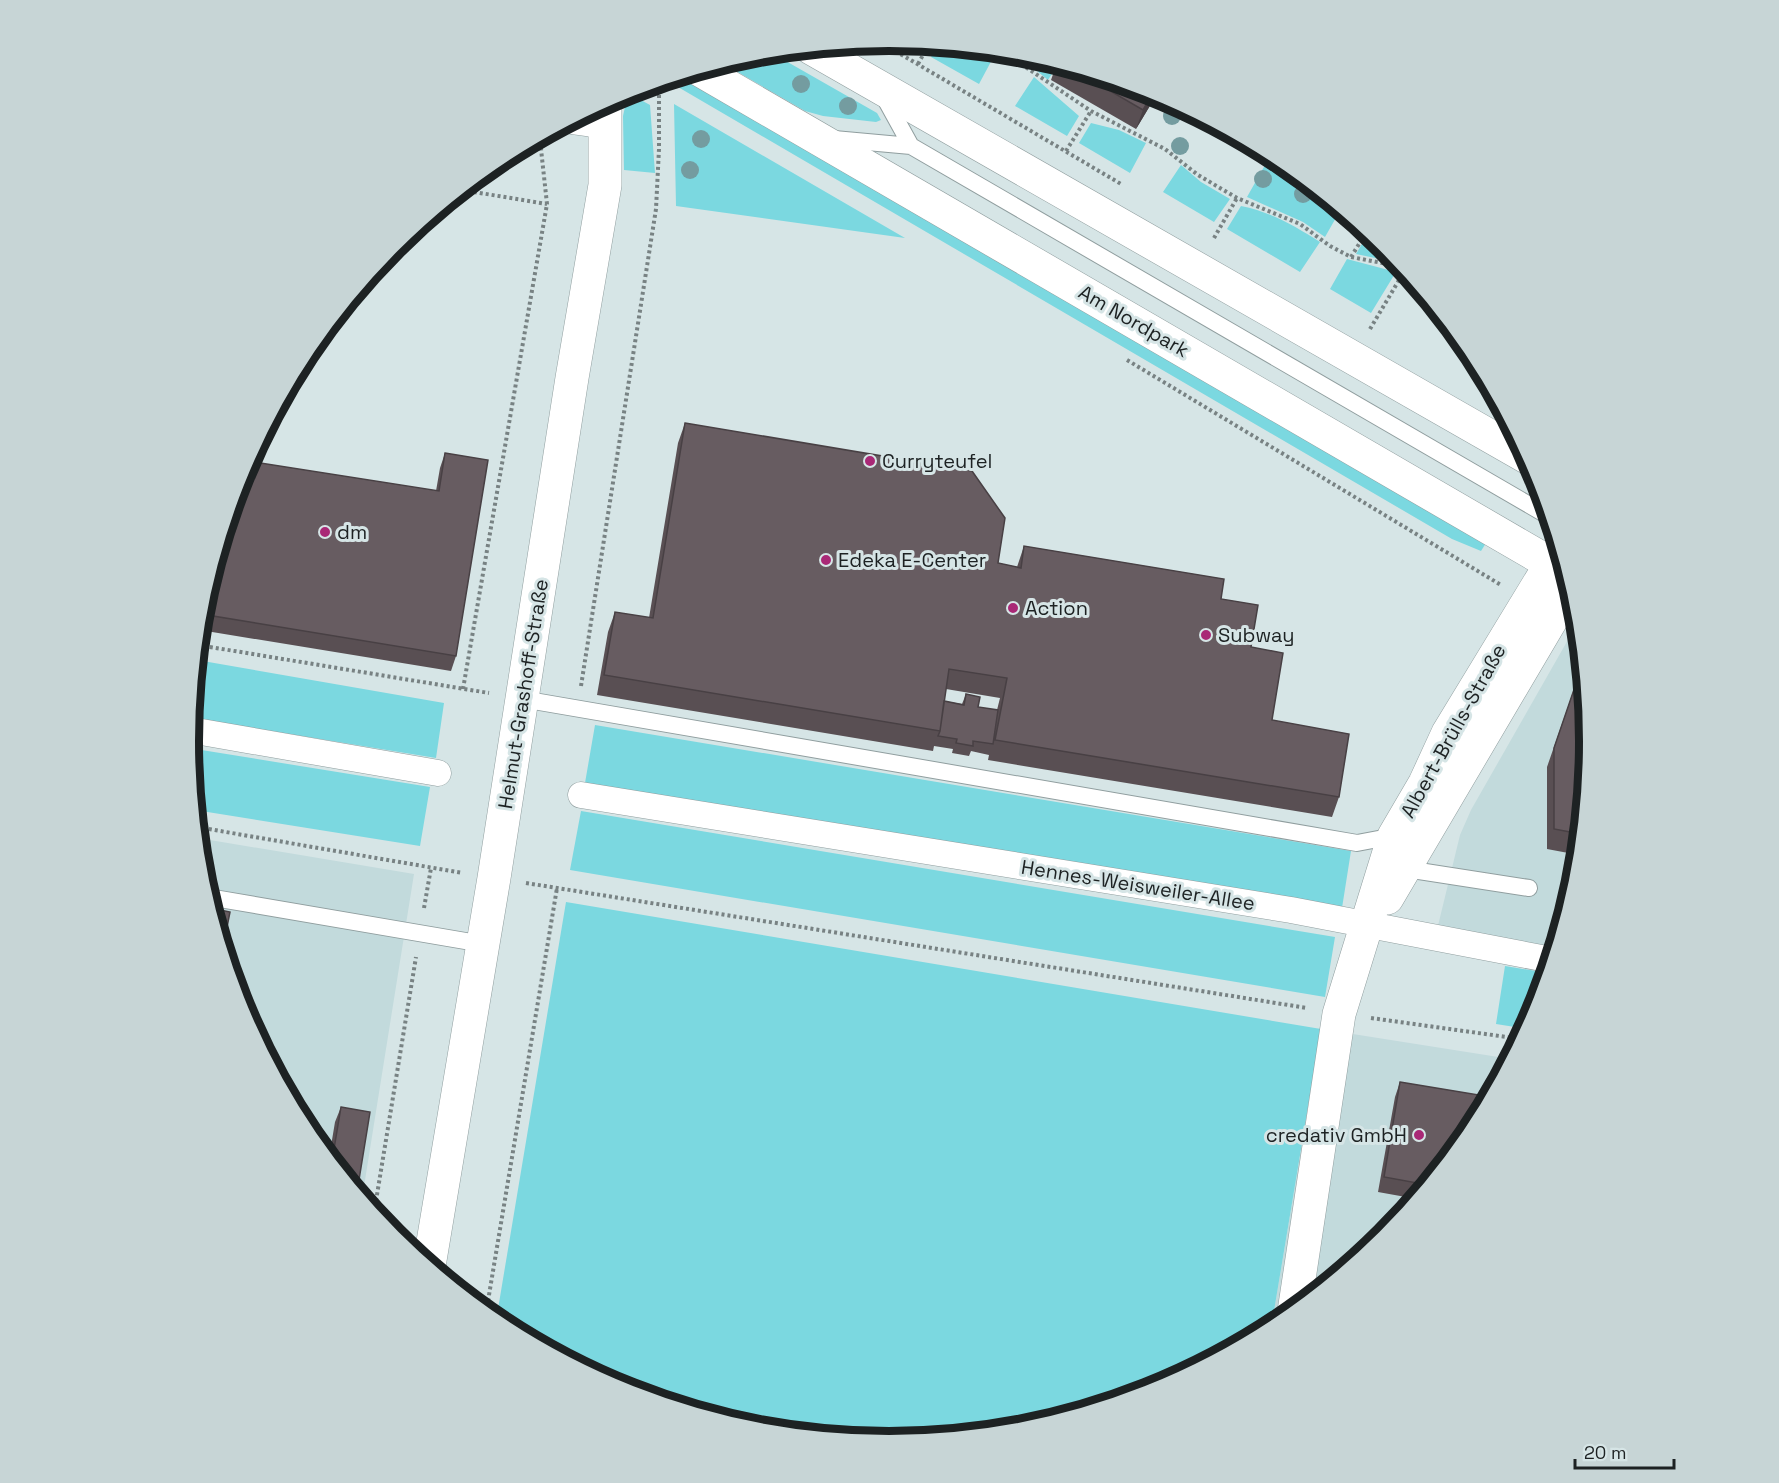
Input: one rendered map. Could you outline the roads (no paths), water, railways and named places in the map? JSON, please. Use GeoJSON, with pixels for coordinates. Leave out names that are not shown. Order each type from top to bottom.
{"type":"FeatureCollection","features":[{"type":"Feature","properties":{"kind":"street"},"geometry":{"type":"LineString","coordinates":[[822,54],[1515,451]]}},
{"type":"Feature","properties":{"kind":"street","name":"Am Nordpark"},"geometry":{"type":"LineString","coordinates":[[709,76],[812,137],[1556,565]]}},
{"type":"Feature","properties":{"kind":"street","name":"Helmut-Grashoff-Straße"},"geometry":{"type":"LineString","coordinates":[[430,1258],[605,185],[599,115]]}},
{"type":"Feature","properties":{"kind":"street","name":"Albert-Brülls-Straße"},"geometry":{"type":"LineString","coordinates":[[1296,1299],[1339,1014],[1369,924],[1394,836],[1425,783],[1448,733],[1559,573]]}},
{"type":"Feature","properties":{"kind":"street","name":"Albert-Brülls-Straße"},"geometry":{"type":"LineString","coordinates":[[1369,924],[1406,869],[1559,574]]}},
{"type":"Feature","properties":{"kind":"street"},"geometry":{"type":"LineString","coordinates":[[199,732],[438,773]]}},
{"type":"Feature","properties":{"kind":"street","name":"Hennes-Weisweiler-Allee"},"geometry":{"type":"LineString","coordinates":[[581,795],[1369,924],[1544,958]]}},
{"type":"Feature","properties":{"kind":"lane"},"geometry":{"type":"LineString","coordinates":[[880,89],[911,146]]}},
{"type":"Feature","properties":{"kind":"lane"},"geometry":{"type":"LineString","coordinates":[[812,137],[911,146],[1540,511]]}},
{"type":"Feature","properties":{"kind":"lane"},"geometry":{"type":"LineString","coordinates":[[522,699],[1357,843],[1394,836]]}},
{"type":"Feature","properties":{"kind":"lane"},"geometry":{"type":"LineString","coordinates":[[1406,869],[1529,888]]}},
{"type":"Feature","properties":{"kind":"lane"},"geometry":{"type":"LineString","coordinates":[[218,899],[483,944]]}},
{"type":"Feature","properties":{"kind":"place","name":"Curryteufel"},"geometry":{"type":"Point","coordinates":[870,461]}},
{"type":"Feature","properties":{"kind":"place","name":"dm"},"geometry":{"type":"Point","coordinates":[325,532]}},
{"type":"Feature","properties":{"kind":"place","name":"Edeka E-Center"},"geometry":{"type":"Point","coordinates":[826,560]}},
{"type":"Feature","properties":{"kind":"place","name":"Action"},"geometry":{"type":"Point","coordinates":[1013,608]}},
{"type":"Feature","properties":{"kind":"place","name":"Subway"},"geometry":{"type":"Point","coordinates":[1206,635]}},
{"type":"Feature","properties":{"kind":"place","name":"credativ GmbH"},"geometry":{"type":"Point","coordinates":[1419,1135]}}]}
